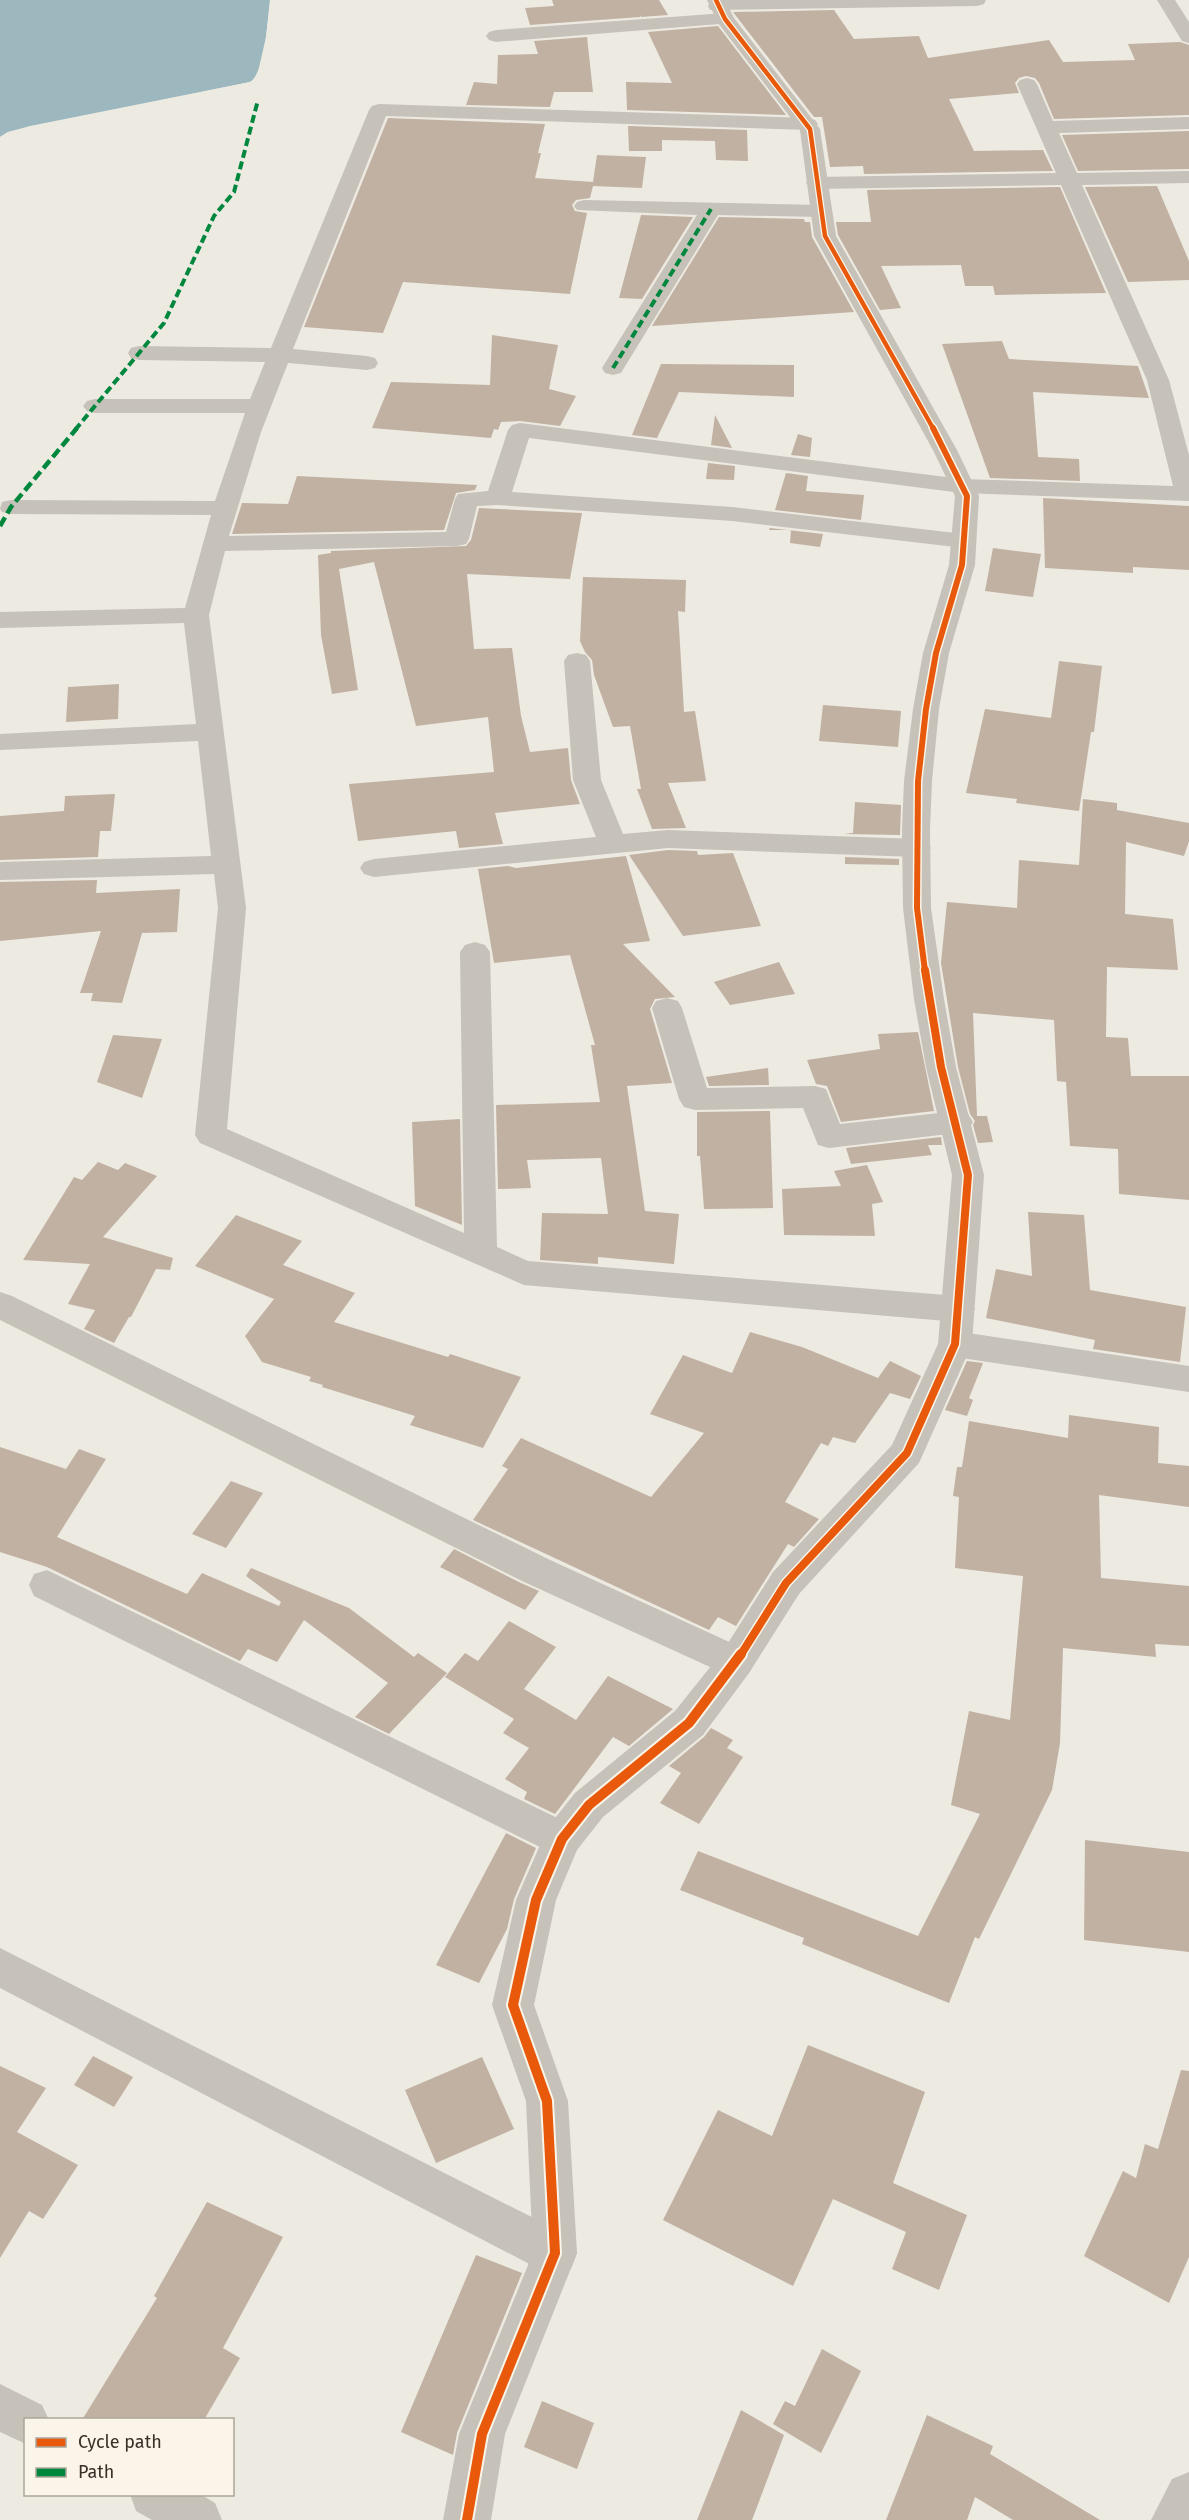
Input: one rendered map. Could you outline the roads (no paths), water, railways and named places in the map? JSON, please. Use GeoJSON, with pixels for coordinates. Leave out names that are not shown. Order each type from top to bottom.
{"type":"FeatureCollection","features":[{"type":"Feature","properties":{"kind":"street"},"geometry":{"type":"LineString","coordinates":[[496,36],[719,8],[977,0]]}},
{"type":"Feature","properties":{"kind":"street"},"geometry":{"type":"LineString","coordinates":[[1166,0],[1189,38]]}},
{"type":"Feature","properties":{"kind":"street"},"geometry":{"type":"LineString","coordinates":[[467,2520],[482,2434],[555,2253],[547,2101],[513,2005],[536,1900],[562,1839],[589,1805],[688,1723],[736,1662],[786,1582],[907,1453],[955,1344],[968,1175],[957,1122],[941,1067],[929,999],[917,908],[917,848],[918,781],[926,709],[936,652],[962,565],[967,496],[945,450],[825,236],[808,124],[719,8]]}},
{"type":"Feature","properties":{"kind":"street"},"geometry":{"type":"LineString","coordinates":[[498,498],[520,430],[962,486],[1187,494],[1158,381],[1071,179],[1027,84]]}},
{"type":"Feature","properties":{"kind":"street"},"geometry":{"type":"LineString","coordinates":[[808,124],[379,110],[259,406],[214,544],[196,615],[232,908],[210,1135],[524,1273],[958,1309]]}},
{"type":"Feature","properties":{"kind":"street"},"geometry":{"type":"LineString","coordinates":[[1047,127],[1189,123]]}},
{"type":"Feature","properties":{"kind":"street"},"geometry":{"type":"LineString","coordinates":[[584,206],[711,208],[819,197],[1071,179],[1189,177]]}},
{"type":"Feature","properties":{"kind":"street"},"geometry":{"type":"LineString","coordinates":[[613,368],[711,208]]}},
{"type":"Feature","properties":{"kind":"street"},"geometry":{"type":"LineString","coordinates":[[139,353],[279,355],[367,363]]}},
{"type":"Feature","properties":{"kind":"street"},"geometry":{"type":"LineString","coordinates":[[95,406],[259,406]]}},
{"type":"Feature","properties":{"kind":"street"},"geometry":{"type":"LineString","coordinates":[[214,544],[458,539],[467,499],[498,498],[732,514],[964,542]]}},
{"type":"Feature","properties":{"kind":"street"},"geometry":{"type":"LineString","coordinates":[[11,507],[225,508]]}},
{"type":"Feature","properties":{"kind":"street"},"geometry":{"type":"LineString","coordinates":[[0,620],[196,615]]}},
{"type":"Feature","properties":{"kind":"street"},"geometry":{"type":"LineString","coordinates":[[576,661],[587,780],[613,844]]}},
{"type":"Feature","properties":{"kind":"street"},"geometry":{"type":"LineString","coordinates":[[0,742],[209,732]]}},
{"type":"Feature","properties":{"kind":"street"},"geometry":{"type":"LineString","coordinates":[[374,868],[668,839],[917,848]]}},
{"type":"Feature","properties":{"kind":"street"},"geometry":{"type":"LineString","coordinates":[[0,871],[226,865]]}},
{"type":"Feature","properties":{"kind":"street"},"geometry":{"type":"LineString","coordinates":[[475,951],[481,1254]]}},
{"type":"Feature","properties":{"kind":"street"},"geometry":{"type":"LineString","coordinates":[[667,1008],[695,1099],[815,1097],[829,1137],[957,1122]]}},
{"type":"Feature","properties":{"kind":"street"},"geometry":{"type":"LineString","coordinates":[[0,1305],[535,1570],[736,1662]]}},
{"type":"Feature","properties":{"kind":"street"},"geometry":{"type":"LineString","coordinates":[[955,1344],[1189,1379]]}},
{"type":"Feature","properties":{"kind":"street"},"geometry":{"type":"LineString","coordinates":[[47,1585],[562,1839]]}},
{"type":"Feature","properties":{"kind":"street"},"geometry":{"type":"LineString","coordinates":[[0,1967],[555,2253]]}},
{"type":"Feature","properties":{"kind":"street"},"geometry":{"type":"LineString","coordinates":[[0,2407],[24,2420]]}},
{"type":"Feature","properties":{"kind":"street"},"geometry":{"type":"LineString","coordinates":[[156,2496],[198,2520]]}},
{"type":"Feature","properties":{"kind":"street"},"geometry":{"type":"LineString","coordinates":[[1175,2520],[1189,2496]]}},
{"type":"Feature","properties":{"kind":"water"},"geometry":{"type":"Polygon","coordinates":[[[0,0],[270,0],[262,57],[255,77],[250,82],[8,132],[0,137],[0,0]]]}}]}
